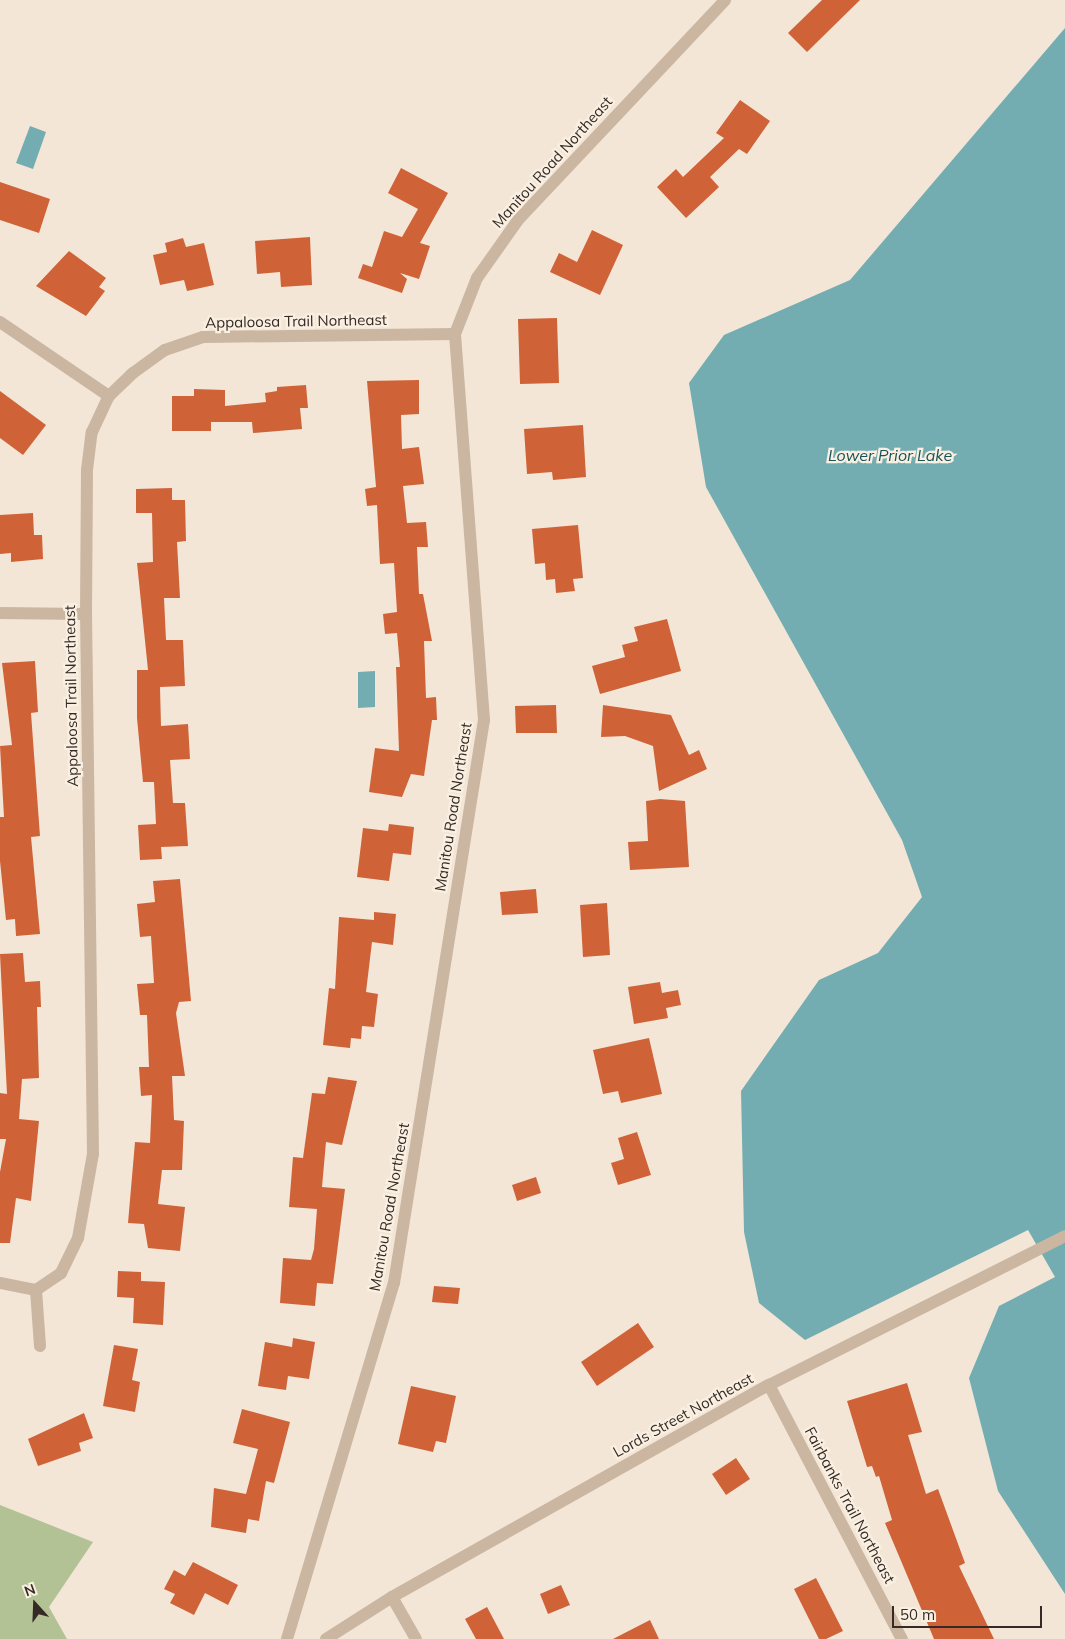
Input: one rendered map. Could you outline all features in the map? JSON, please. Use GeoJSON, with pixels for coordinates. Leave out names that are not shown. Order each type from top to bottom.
{"type":"FeatureCollection","features":[{"type":"Feature","properties":{"kind":"street","name":"Manitou Road Northeast"},"geometry":{"type":"LineString","coordinates":[[287,1639],[394,1283],[484,720],[455,334],[477,278],[518,220],[725,0]]}},
{"type":"Feature","properties":{"kind":"street"},"geometry":{"type":"LineString","coordinates":[[0,322],[108,396]]}},
{"type":"Feature","properties":{"kind":"street","name":"Appaloosa Trail Northeast"},"geometry":{"type":"LineString","coordinates":[[36,1290],[61,1273],[78,1238],[93,1154],[86,614],[87,470],[92,432],[108,396],[165,350],[203,337],[455,334]]}},
{"type":"Feature","properties":{"kind":"street"},"geometry":{"type":"LineString","coordinates":[[0,613],[86,614]]}},
{"type":"Feature","properties":{"kind":"street","name":"Lords Street Northeast"},"geometry":{"type":"LineString","coordinates":[[326,1639],[392,1597],[770,1385],[1065,1236]]}},
{"type":"Feature","properties":{"kind":"street"},"geometry":{"type":"LineString","coordinates":[[0,1283],[36,1290],[40,1346]]}},
{"type":"Feature","properties":{"kind":"street","name":"Fairbanks Trail Northeast"},"geometry":{"type":"LineString","coordinates":[[770,1385],[902,1639]]}},
{"type":"Feature","properties":{"kind":"street"},"geometry":{"type":"LineString","coordinates":[[392,1597],[416,1639]]}},
{"type":"Feature","properties":{"kind":"green space"},"geometry":{"type":"Polygon","coordinates":[[[0,1505],[93,1542],[49,1607],[67,1639],[0,1639],[0,1505]]]}},
{"type":"Feature","properties":{"kind":"water","name":"Lower Prior Lake"},"geometry":{"type":"Polygon","coordinates":[[[1065,28],[1065,1594],[998,1491],[969,1378],[999,1306],[1055,1277],[1028,1230],[805,1340],[759,1303],[744,1232],[741,1091],[819,980],[878,953],[922,897],[902,840],[706,487],[689,383],[724,335],[850,280],[1065,28]]]}},
{"type":"Feature","properties":{"kind":"water"},"geometry":{"type":"Polygon","coordinates":[[[30,126],[46,132],[33,169],[16,163],[30,126]]]}},
{"type":"Feature","properties":{"kind":"water"},"geometry":{"type":"Polygon","coordinates":[[[375,671],[375,707],[358,708],[358,672],[375,671]]]}},
{"type":"Feature","properties":{"kind":"building"},"geometry":{"type":"Polygon","coordinates":[[[822,0],[860,0],[807,52],[788,33],[822,0]]]}},
{"type":"Feature","properties":{"kind":"building"},"geometry":{"type":"Polygon","coordinates":[[[740,100],[770,121],[747,154],[739,149],[710,177],[719,187],[686,218],[657,187],[676,169],[683,177],[724,138],[716,133],[740,100]]]}},
{"type":"Feature","properties":{"kind":"building"},"geometry":{"type":"Polygon","coordinates":[[[401,168],[448,193],[420,243],[430,246],[419,279],[400,273],[407,279],[402,293],[358,278],[363,264],[372,267],[384,231],[402,237],[418,209],[388,193],[401,168]]]}},
{"type":"Feature","properties":{"kind":"building"},"geometry":{"type":"Polygon","coordinates":[[[0,182],[50,199],[39,233],[0,220],[0,182]]]}},
{"type":"Feature","properties":{"kind":"building"},"geometry":{"type":"Polygon","coordinates":[[[592,230],[623,245],[600,295],[550,272],[559,253],[577,262],[592,230]]]}},
{"type":"Feature","properties":{"kind":"building"},"geometry":{"type":"Polygon","coordinates":[[[310,237],[312,285],[281,287],[280,272],[257,274],[255,241],[310,237]]]}},
{"type":"Feature","properties":{"kind":"building"},"geometry":{"type":"Polygon","coordinates":[[[183,238],[186,247],[204,243],[214,285],[187,291],[184,280],[160,285],[153,255],[167,252],[165,243],[183,238]]]}},
{"type":"Feature","properties":{"kind":"building"},"geometry":{"type":"Polygon","coordinates":[[[69,251],[106,278],[99,287],[105,291],[86,316],[36,286],[69,251]]]}},
{"type":"Feature","properties":{"kind":"building"},"geometry":{"type":"Polygon","coordinates":[[[557,318],[559,383],[520,384],[518,319],[557,318]]]}},
{"type":"Feature","properties":{"kind":"building"},"geometry":{"type":"Polygon","coordinates":[[[419,380],[419,414],[401,415],[402,449],[419,447],[424,484],[403,486],[407,523],[426,522],[428,547],[417,547],[419,594],[423,594],[432,641],[424,641],[426,698],[436,697],[437,720],[432,720],[424,776],[411,774],[402,797],[369,792],[375,748],[399,751],[396,667],[400,667],[397,633],[385,634],[383,614],[397,612],[394,563],[380,564],[377,505],[367,506],[365,489],[376,487],[367,381],[419,380]]]}},
{"type":"Feature","properties":{"kind":"building"},"geometry":{"type":"Polygon","coordinates":[[[306,385],[308,408],[300,408],[302,429],[253,433],[252,422],[211,422],[211,431],[172,431],[172,396],[194,396],[194,389],[225,390],[225,406],[266,402],[265,393],[277,391],[277,387],[306,385]]]}},
{"type":"Feature","properties":{"kind":"building"},"geometry":{"type":"Polygon","coordinates":[[[0,391],[46,425],[23,455],[0,438],[0,391]]]}},
{"type":"Feature","properties":{"kind":"building"},"geometry":{"type":"Polygon","coordinates":[[[583,425],[586,477],[553,480],[552,472],[527,474],[524,429],[583,425]]]}},
{"type":"Feature","properties":{"kind":"building"},"geometry":{"type":"Polygon","coordinates":[[[172,488],[172,500],[185,500],[186,541],[177,542],[180,598],[164,598],[166,640],[183,640],[185,686],[160,687],[161,726],[188,724],[190,759],[170,760],[173,803],[185,803],[188,846],[161,847],[162,859],[140,860],[138,825],[156,824],[154,782],[143,782],[137,718],[137,670],[148,670],[137,563],[153,562],[152,513],[136,513],[136,489],[172,488]]]}},
{"type":"Feature","properties":{"kind":"building"},"geometry":{"type":"Polygon","coordinates":[[[33,513],[34,535],[42,535],[43,559],[11,562],[11,553],[0,554],[0,515],[33,513]]]}},
{"type":"Feature","properties":{"kind":"building"},"geometry":{"type":"Polygon","coordinates":[[[578,525],[583,578],[573,579],[575,591],[556,593],[555,579],[546,580],[545,563],[535,564],[532,529],[578,525]]]}},
{"type":"Feature","properties":{"kind":"building"},"geometry":{"type":"Polygon","coordinates":[[[667,619],[681,671],[600,694],[592,666],[625,657],[622,645],[638,641],[634,627],[667,619]]]}},
{"type":"Feature","properties":{"kind":"building"},"geometry":{"type":"Polygon","coordinates":[[[35,661],[38,712],[31,713],[40,836],[31,837],[40,934],[16,936],[15,919],[6,920],[0,861],[0,817],[4,817],[0,746],[12,745],[2,663],[35,661]]]}},
{"type":"Feature","properties":{"kind":"building"},"geometry":{"type":"Polygon","coordinates":[[[556,705],[557,733],[516,733],[515,706],[556,705]]]}},
{"type":"Feature","properties":{"kind":"building"},"geometry":{"type":"Polygon","coordinates":[[[603,705],[671,715],[689,755],[699,750],[707,769],[659,791],[653,746],[625,736],[601,737],[603,705]]]}},
{"type":"Feature","properties":{"kind":"building"},"geometry":{"type":"Polygon","coordinates":[[[660,799],[685,801],[689,867],[630,870],[628,842],[648,841],[646,801],[660,799]]]}},
{"type":"Feature","properties":{"kind":"building"},"geometry":{"type":"Polygon","coordinates":[[[389,824],[414,827],[411,855],[393,853],[389,881],[357,877],[363,828],[388,831],[389,824]]]}},
{"type":"Feature","properties":{"kind":"building"},"geometry":{"type":"Polygon","coordinates":[[[180,879],[191,1001],[179,1002],[176,1013],[185,1076],[172,1076],[174,1120],[184,1121],[182,1170],[162,1170],[158,1204],[185,1207],[180,1251],[148,1248],[144,1224],[128,1223],[135,1142],[150,1143],[152,1095],[141,1096],[139,1067],[149,1067],[147,1015],[140,1015],[137,984],[154,983],[151,936],[140,937],[137,904],[155,902],[153,881],[180,879]]]}},
{"type":"Feature","properties":{"kind":"building"},"geometry":{"type":"Polygon","coordinates":[[[536,889],[538,913],[502,915],[500,892],[536,889]]]}},
{"type":"Feature","properties":{"kind":"building"},"geometry":{"type":"Polygon","coordinates":[[[607,903],[610,955],[583,957],[580,905],[607,903]]]}},
{"type":"Feature","properties":{"kind":"building"},"geometry":{"type":"Polygon","coordinates":[[[374,912],[396,914],[393,945],[372,942],[366,992],[378,994],[374,1027],[362,1026],[361,1039],[351,1038],[350,1048],[323,1045],[329,988],[335,989],[339,917],[374,920],[374,912]]]}},
{"type":"Feature","properties":{"kind":"building"},"geometry":{"type":"Polygon","coordinates":[[[23,953],[25,982],[40,981],[41,1007],[37,1007],[39,1078],[22,1079],[19,1119],[39,1121],[31,1201],[16,1198],[10,1243],[0,1243],[0,1172],[6,1139],[0,1139],[0,1093],[7,1094],[0,954],[23,953]]]}},
{"type":"Feature","properties":{"kind":"building"},"geometry":{"type":"Polygon","coordinates":[[[660,982],[662,993],[678,990],[681,1005],[666,1008],[668,1018],[634,1024],[628,987],[660,982]]]}},
{"type":"Feature","properties":{"kind":"building"},"geometry":{"type":"Polygon","coordinates":[[[649,1038],[662,1094],[621,1103],[618,1091],[603,1094],[593,1050],[649,1038]]]}},
{"type":"Feature","properties":{"kind":"building"},"geometry":{"type":"Polygon","coordinates":[[[328,1077],[357,1081],[342,1145],[326,1142],[322,1187],[345,1189],[333,1284],[317,1283],[315,1306],[280,1303],[283,1258],[311,1260],[314,1249],[317,1209],[289,1207],[293,1157],[303,1158],[312,1093],[325,1094],[328,1077]]]}},
{"type":"Feature","properties":{"kind":"building"},"geometry":{"type":"Polygon","coordinates":[[[637,1132],[651,1175],[618,1185],[611,1163],[624,1159],[618,1138],[637,1132]]]}},
{"type":"Feature","properties":{"kind":"building"},"geometry":{"type":"Polygon","coordinates":[[[536,1177],[541,1193],[517,1201],[512,1185],[536,1177]]]}},
{"type":"Feature","properties":{"kind":"building"},"geometry":{"type":"Polygon","coordinates":[[[118,1271],[141,1272],[141,1281],[165,1282],[163,1325],[133,1323],[134,1298],[117,1297],[118,1271]]]}},
{"type":"Feature","properties":{"kind":"building"},"geometry":{"type":"Polygon","coordinates":[[[434,1286],[460,1288],[458,1304],[432,1302],[434,1286]]]}},
{"type":"Feature","properties":{"kind":"building"},"geometry":{"type":"Polygon","coordinates":[[[638,1323],[654,1347],[597,1386],[581,1362],[638,1323]]]}},
{"type":"Feature","properties":{"kind":"building"},"geometry":{"type":"Polygon","coordinates":[[[293,1338],[315,1342],[309,1379],[288,1376],[286,1390],[258,1386],[265,1342],[292,1347],[293,1338]]]}},
{"type":"Feature","properties":{"kind":"building"},"geometry":{"type":"Polygon","coordinates":[[[114,1345],[138,1349],[132,1380],[140,1382],[135,1412],[103,1406],[114,1345]]]}},
{"type":"Feature","properties":{"kind":"building"},"geometry":{"type":"Polygon","coordinates":[[[907,1383],[922,1432],[908,1435],[926,1494],[938,1489],[965,1563],[959,1566],[994,1639],[934,1639],[885,1523],[892,1520],[879,1476],[876,1477],[872,1466],[867,1467],[847,1401],[907,1383]]]}},
{"type":"Feature","properties":{"kind":"building"},"geometry":{"type":"Polygon","coordinates":[[[411,1386],[456,1396],[446,1443],[436,1441],[433,1452],[398,1444],[411,1386]]]}},
{"type":"Feature","properties":{"kind":"building"},"geometry":{"type":"Polygon","coordinates":[[[242,1409],[290,1422],[274,1483],[266,1481],[259,1521],[248,1519],[246,1533],[211,1527],[214,1488],[246,1494],[258,1449],[233,1443],[242,1409]]]}},
{"type":"Feature","properties":{"kind":"building"},"geometry":{"type":"Polygon","coordinates":[[[84,1413],[93,1438],[79,1443],[81,1451],[38,1466],[28,1439],[84,1413]]]}},
{"type":"Feature","properties":{"kind":"building"},"geometry":{"type":"Polygon","coordinates":[[[736,1458],[750,1479],[726,1495],[712,1474],[736,1458]]]}},
{"type":"Feature","properties":{"kind":"building"},"geometry":{"type":"Polygon","coordinates":[[[193,1562],[238,1585],[228,1605],[205,1593],[194,1615],[170,1603],[175,1594],[164,1589],[174,1570],[185,1576],[193,1562]]]}},
{"type":"Feature","properties":{"kind":"building"},"geometry":{"type":"Polygon","coordinates":[[[816,1578],[843,1631],[826,1639],[819,1639],[794,1589],[816,1578]]]}},
{"type":"Feature","properties":{"kind":"building"},"geometry":{"type":"Polygon","coordinates":[[[561,1585],[570,1605],[548,1614],[540,1594],[561,1585]]]}},
{"type":"Feature","properties":{"kind":"building"},"geometry":{"type":"Polygon","coordinates":[[[487,1607],[504,1639],[476,1639],[465,1619],[487,1607]]]}},
{"type":"Feature","properties":{"kind":"building"},"geometry":{"type":"Polygon","coordinates":[[[650,1620],[659,1639],[613,1639],[650,1620]]]}}]}
